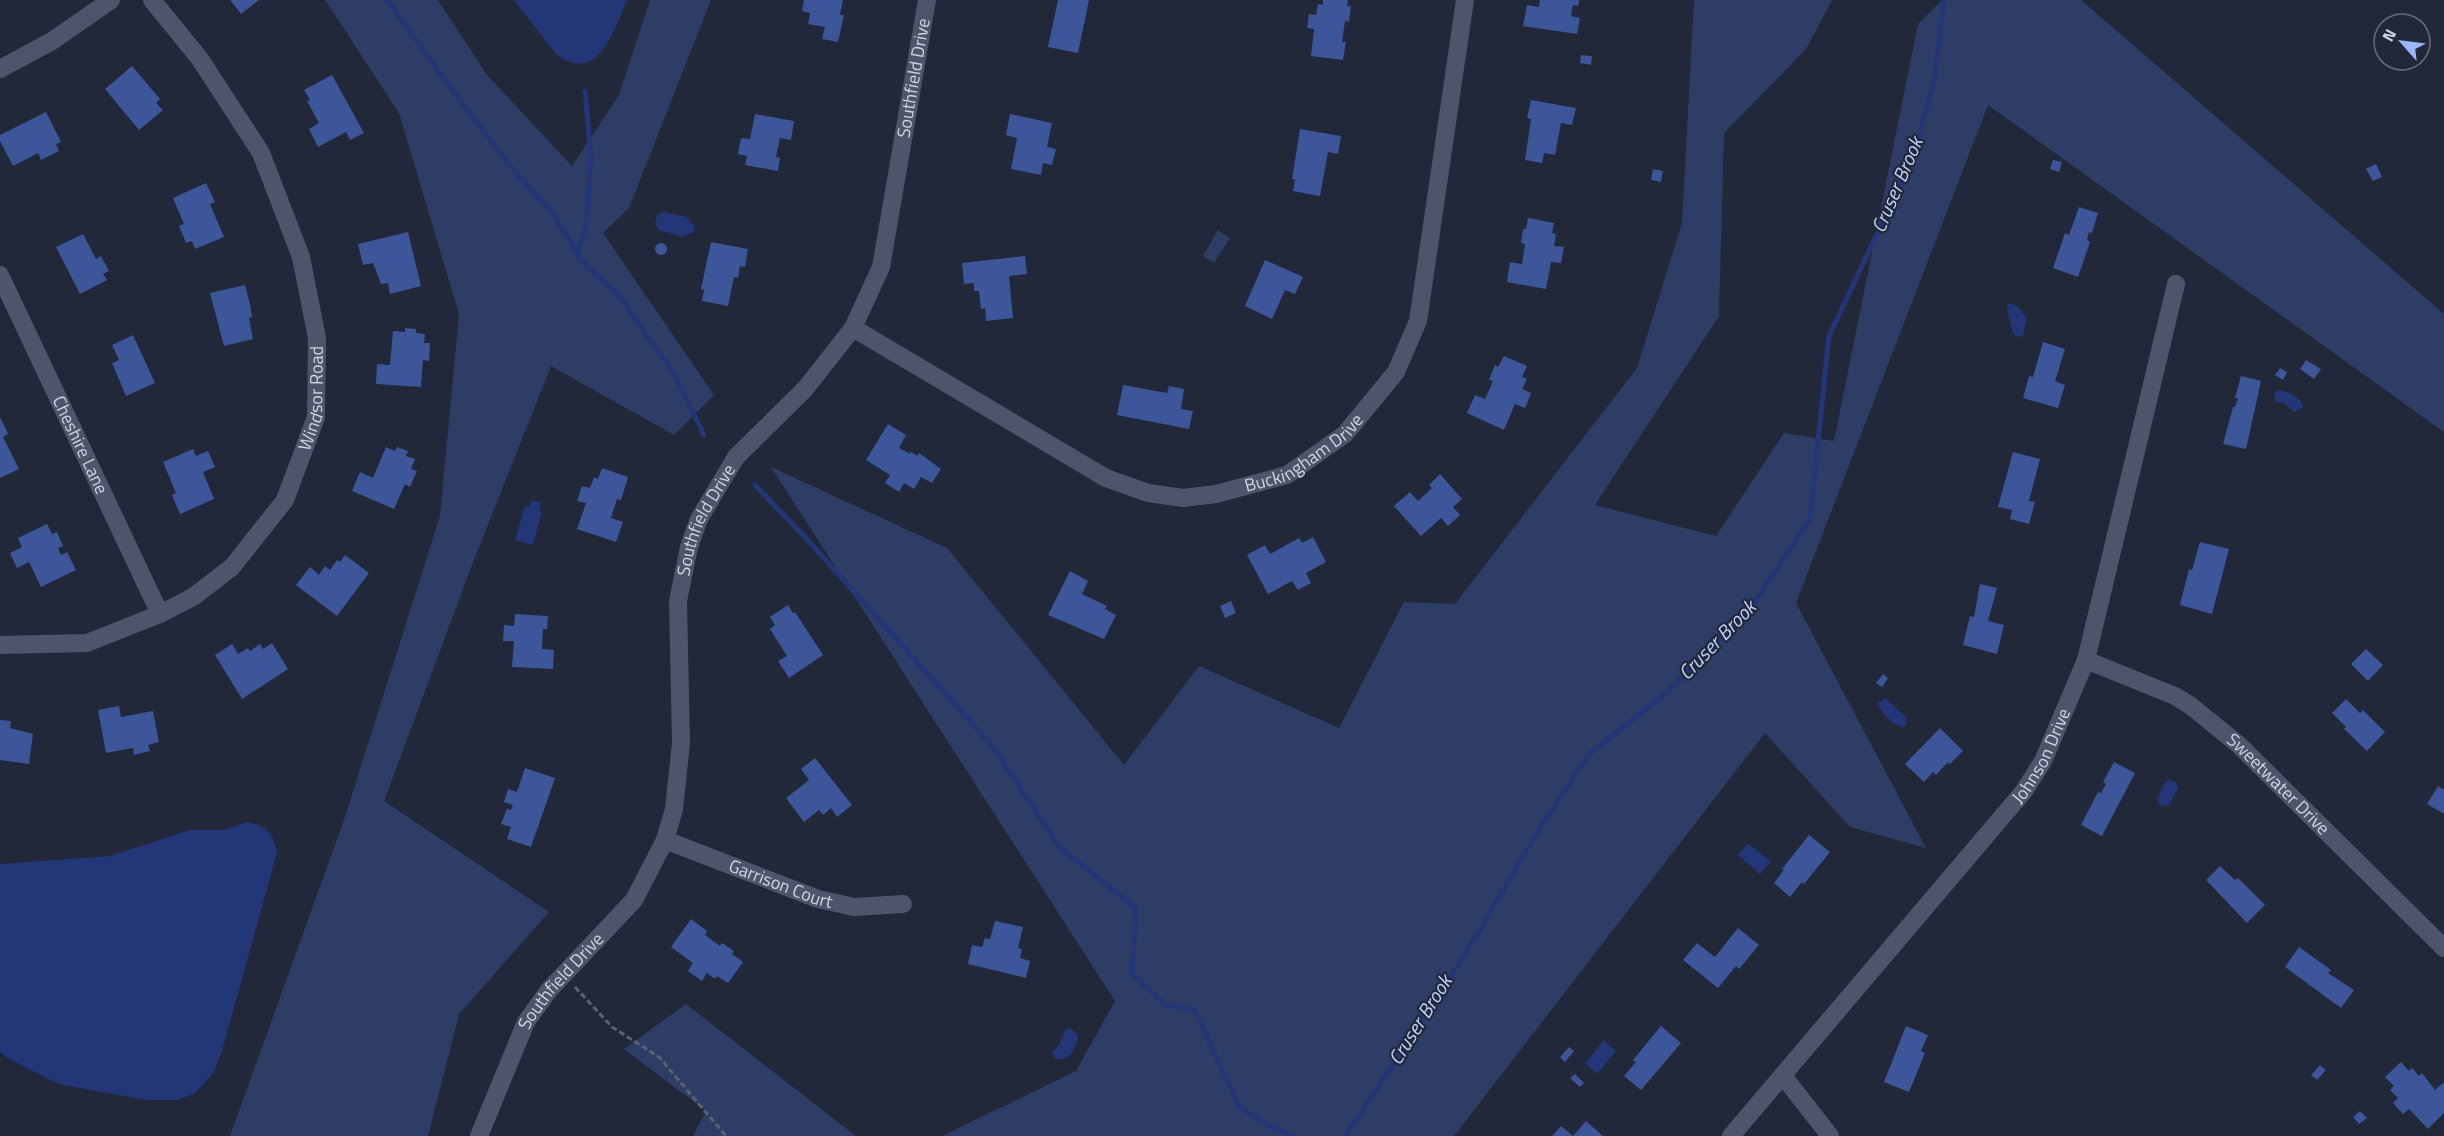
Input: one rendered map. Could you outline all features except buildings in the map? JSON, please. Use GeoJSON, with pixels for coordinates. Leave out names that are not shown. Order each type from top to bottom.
{"type":"FeatureCollection","features":[{"type":"Feature","properties":{"kind":"street"},"geometry":{"type":"LineString","coordinates":[[0,69],[52,41],[111,0]]}},
{"type":"Feature","properties":{"kind":"street","name":"Windsor Road"},"geometry":{"type":"LineString","coordinates":[[0,645],[87,643],[160,614],[193,597],[232,567],[285,500],[316,417],[317,338],[301,257],[261,153],[200,59],[152,0]]}},
{"type":"Feature","properties":{"kind":"street","name":"Southfield Drive"},"geometry":{"type":"LineString","coordinates":[[479,1136],[526,1022],[549,990],[634,900],[665,840],[674,809],[681,743],[678,601],[689,547],[699,519],[736,457],[805,389],[853,328],[881,267],[927,0]]}},
{"type":"Feature","properties":{"kind":"street","name":"Buckingham Drive"},"geometry":{"type":"LineString","coordinates":[[853,328],[1106,478],[1148,493],[1183,498],[1216,494],[1287,475],[1346,434],[1396,372],[1418,321],[1465,0]]}},
{"type":"Feature","properties":{"kind":"street","name":"Cheshire Lane"},"geometry":{"type":"LineString","coordinates":[[0,275],[160,614]]}},
{"type":"Feature","properties":{"kind":"street","name":"Johnson Drive"},"geometry":{"type":"LineString","coordinates":[[1731,1136],[1784,1077],[2024,791],[2043,761],[2086,660],[2176,284]]}},
{"type":"Feature","properties":{"kind":"street","name":"Sweetwater Drive"},"geometry":{"type":"LineString","coordinates":[[2086,660],[2175,696],[2191,706],[2239,745],[2444,948]]}},
{"type":"Feature","properties":{"kind":"street","name":"Garrison Court"},"geometry":{"type":"LineString","coordinates":[[665,840],[818,899],[854,907],[903,904]]}},
{"type":"Feature","properties":{"kind":"street"},"geometry":{"type":"LineString","coordinates":[[1784,1077],[1830,1136]]}},
{"type":"Feature","properties":{"kind":"path"},"geometry":{"type":"LineString","coordinates":[[575,987],[612,1027],[659,1057],[726,1136]]}},
{"type":"Feature","properties":{"kind":"shaded area"},"geometry":{"type":"Polygon","coordinates":[[[325,0],[438,0],[487,75],[572,166],[619,95],[650,0],[711,0],[629,208],[603,233],[714,395],[674,435],[551,366],[472,565],[384,801],[549,912],[459,1014],[428,1136],[230,1136],[343,823],[440,516],[459,314],[399,113],[325,0]]]}},
{"type":"Feature","properties":{"kind":"shaded area"},"geometry":{"type":"Polygon","coordinates":[[[514,0],[627,0],[610,39],[593,59],[582,64],[570,62],[555,53],[514,0]]]}},
{"type":"Feature","properties":{"kind":"shaded area"},"geometry":{"type":"Polygon","coordinates":[[[1694,0],[1832,0],[1806,49],[1724,133],[1719,316],[1595,505],[1716,536],[1784,433],[1834,441],[1918,24],[1942,0],[2081,0],[2444,314],[2444,432],[1988,105],[1796,603],[1926,848],[1850,827],[1765,733],[1454,1136],[942,1136],[1076,1071],[1115,1001],[771,467],[947,548],[1124,765],[1199,666],[1339,728],[1404,602],[1455,604],[1637,368],[1682,223],[1694,0]]]}},
{"type":"Feature","properties":{"kind":"shaded area"},"geometry":{"type":"Polygon","coordinates":[[[664,212],[687,217],[695,225],[693,233],[683,237],[659,230],[655,224],[657,215],[664,212]]]}},
{"type":"Feature","properties":{"kind":"shaded area"},"geometry":{"type":"Polygon","coordinates":[[[1218,230],[1230,238],[1214,263],[1203,256],[1218,230]]]}},
{"type":"Feature","properties":{"kind":"shaded area"},"geometry":{"type":"Polygon","coordinates":[[[2011,303],[2018,307],[2027,318],[2023,336],[2018,337],[2013,334],[2007,309],[2007,305],[2011,303]]]}},
{"type":"Feature","properties":{"kind":"shaded area"},"geometry":{"type":"Polygon","coordinates":[[[2278,390],[2296,397],[2303,405],[2302,408],[2294,412],[2284,403],[2276,402],[2274,394],[2278,390]]]}},
{"type":"Feature","properties":{"kind":"shaded area"},"geometry":{"type":"Polygon","coordinates":[[[532,500],[541,503],[539,510],[542,512],[533,545],[515,540],[525,506],[529,507],[532,500]]]}},
{"type":"Feature","properties":{"kind":"shaded area"},"geometry":{"type":"Polygon","coordinates":[[[1885,698],[1907,718],[1906,725],[1898,726],[1884,714],[1878,703],[1885,698]]]}},
{"type":"Feature","properties":{"kind":"shaded area"},"geometry":{"type":"Polygon","coordinates":[[[2166,781],[2176,782],[2178,788],[2169,805],[2160,806],[2157,799],[2166,781]]]}},
{"type":"Feature","properties":{"kind":"shaded area"},"geometry":{"type":"Polygon","coordinates":[[[247,822],[259,825],[268,832],[274,841],[277,853],[222,1051],[214,1072],[195,1093],[178,1100],[146,1100],[58,1084],[0,1052],[0,864],[110,856],[190,830],[224,830],[247,822]]]}},
{"type":"Feature","properties":{"kind":"shaded area"},"geometry":{"type":"Polygon","coordinates":[[[1748,843],[1771,862],[1760,874],[1738,855],[1748,843]]]}},
{"type":"Feature","properties":{"kind":"shaded area"},"geometry":{"type":"Polygon","coordinates":[[[686,1004],[856,1136],[693,1136],[706,1111],[624,1049],[686,1004]]]}},
{"type":"Feature","properties":{"kind":"shaded area"},"geometry":{"type":"Polygon","coordinates":[[[1070,1028],[1078,1035],[1074,1050],[1068,1057],[1054,1058],[1052,1052],[1059,1045],[1065,1030],[1070,1028]]]}},
{"type":"Feature","properties":{"kind":"shaded area"},"geometry":{"type":"Polygon","coordinates":[[[1604,1040],[1616,1051],[1597,1074],[1585,1063],[1604,1040]]]}},
{"type":"Feature","properties":{"kind":"waterway"},"geometry":{"type":"LineString","coordinates":[[387,0],[516,173],[553,213],[581,260],[619,296],[675,375],[704,435]]}},
{"type":"Feature","properties":{"kind":"waterway","name":"Cruser Brook"},"geometry":{"type":"LineString","coordinates":[[1346,1136],[1466,953],[1538,831],[1588,755],[1665,694],[1749,611],[1810,519],[1829,336],[1912,160],[1934,82],[1944,0]]}},
{"type":"Feature","properties":{"kind":"waterway"},"geometry":{"type":"LineString","coordinates":[[577,254],[586,227],[591,158],[585,91]]}},
{"type":"Feature","properties":{"kind":"waterway"},"geometry":{"type":"LineString","coordinates":[[755,485],[806,538],[994,748],[1060,848],[1136,908],[1132,974],[1166,1005],[1194,1010],[1240,1107],[1271,1127],[1293,1136]]}}]}
